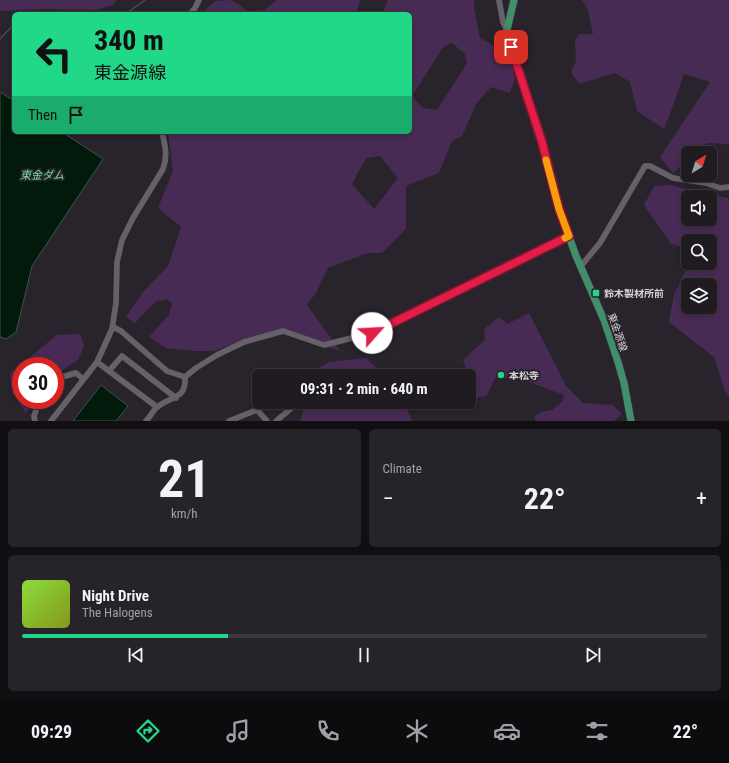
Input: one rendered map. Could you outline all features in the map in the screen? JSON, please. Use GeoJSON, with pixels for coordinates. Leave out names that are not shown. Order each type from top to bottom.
{"type":"FeatureCollection","features":[{"type":"Feature","properties":{"kind":"main road","name":"東金源線"},"geometry":{"type":"LineString","coordinates":[[514,0],[507,30],[508,38],[542,142],[556,197],[569,236],[580,266],[604,320],[618,362],[624,383],[631,421]]}},
{"type":"Feature","properties":{"kind":"street"},"geometry":{"type":"LineString","coordinates":[[192,12],[200,0]]}},
{"type":"Feature","properties":{"kind":"street"},"geometry":{"type":"LineString","coordinates":[[499,0],[503,22],[507,30]]}},
{"type":"Feature","properties":{"kind":"street"},"geometry":{"type":"LineString","coordinates":[[51,421],[97,362],[113,327],[119,251],[127,228],[163,169],[166,160],[166,148],[162,134]]}},
{"type":"Feature","properties":{"kind":"street"},"geometry":{"type":"LineString","coordinates":[[580,266],[600,243],[645,166],[650,166],[673,178],[706,183],[720,188],[729,187]]}},
{"type":"Feature","properties":{"kind":"street"},"geometry":{"type":"LineString","coordinates":[[185,377],[217,355],[244,342],[283,331],[324,345],[372,333],[569,236]]}},
{"type":"Feature","properties":{"kind":"street"},"geometry":{"type":"LineString","coordinates":[[113,327],[121,331],[167,371],[185,377]]}},
{"type":"Feature","properties":{"kind":"street"},"geometry":{"type":"LineString","coordinates":[[109,371],[122,356],[176,398]]}},
{"type":"Feature","properties":{"kind":"street"},"geometry":{"type":"LineString","coordinates":[[97,362],[157,407]]}},
{"type":"Feature","properties":{"kind":"street"},"geometry":{"type":"LineString","coordinates":[[64,377],[76,373],[83,379]]}},
{"type":"Feature","properties":{"kind":"street"},"geometry":{"type":"LineString","coordinates":[[146,421],[157,407],[176,398],[181,393],[185,385],[185,377]]}},
{"type":"Feature","properties":{"kind":"street"},"geometry":{"type":"LineString","coordinates":[[35,421],[34,416],[37,409]]}},
{"type":"Feature","properties":{"kind":"street"},"geometry":{"type":"LineString","coordinates":[[276,421],[291,409]]}},
{"type":"Feature","properties":{"kind":"street"},"geometry":{"type":"LineString","coordinates":[[229,421],[258,410],[267,421]]}},
{"type":"Feature","properties":{"kind":"shaded area"},"geometry":{"type":"Polygon","coordinates":[[[0,0],[116,0],[113,5],[95,10],[46,9],[0,11],[0,0]]]}},
{"type":"Feature","properties":{"kind":"shaded area"},"geometry":{"type":"Polygon","coordinates":[[[231,0],[248,11],[264,10],[277,0],[360,0],[357,12],[202,12],[216,1],[231,0]]]}},
{"type":"Feature","properties":{"kind":"shaded area"},"geometry":{"type":"Polygon","coordinates":[[[388,0],[474,0],[474,8],[480,38],[509,55],[515,78],[510,93],[491,87],[476,104],[462,136],[452,141],[439,173],[406,186],[406,229],[382,253],[368,253],[328,268],[316,293],[307,305],[340,351],[277,330],[213,351],[193,351],[166,348],[149,337],[169,315],[172,303],[167,299],[155,302],[135,323],[126,317],[143,292],[168,266],[181,227],[158,208],[173,171],[168,134],[412,134],[412,96],[412,12],[383,12],[388,0]],[[452,43],[443,47],[412,96],[423,108],[437,110],[467,63],[465,54],[452,43]],[[380,156],[366,158],[352,184],[374,209],[398,178],[380,156]]]}},
{"type":"Feature","properties":{"kind":"shaded area"},"geometry":{"type":"Polygon","coordinates":[[[582,0],[729,0],[729,144],[707,143],[704,146],[681,146],[681,166],[673,173],[660,157],[710,82],[684,74],[664,129],[637,111],[630,82],[615,73],[579,84],[571,72],[576,61],[575,40],[579,34],[593,34],[588,10],[582,0]]]}},
{"type":"Feature","properties":{"kind":"shaded area"},"geometry":{"type":"Polygon","coordinates":[[[670,185],[692,190],[681,190],[681,226],[717,226],[717,196],[729,199],[729,397],[724,388],[714,357],[669,322],[674,295],[681,280],[681,314],[717,314],[717,278],[682,278],[686,270],[717,270],[717,234],[681,234],[681,246],[671,244],[644,205],[654,186],[670,185]]]}},
{"type":"Feature","properties":{"kind":"shaded area"},"geometry":{"type":"Polygon","coordinates":[[[529,313],[566,386],[583,403],[613,405],[622,414],[614,421],[536,421],[534,417],[541,412],[552,410],[562,402],[564,395],[521,379],[496,377],[486,396],[476,398],[476,369],[466,369],[463,360],[485,340],[484,329],[499,317],[507,324],[529,313]]]}},
{"type":"Feature","properties":{"kind":"shaded area"},"geometry":{"type":"Polygon","coordinates":[[[80,334],[84,346],[78,360],[64,369],[64,357],[30,357],[57,335],[80,334]]]}},
{"type":"Feature","properties":{"kind":"shaded area"},"geometry":{"type":"Polygon","coordinates":[[[366,358],[378,369],[317,369],[329,362],[366,358]]]}},
{"type":"Feature","properties":{"kind":"shaded area"},"geometry":{"type":"Polygon","coordinates":[[[12,371],[12,392],[10,373],[12,371]]]}},
{"type":"Feature","properties":{"kind":"shaded area"},"geometry":{"type":"Polygon","coordinates":[[[23,409],[29,409],[26,413],[23,409]]]}},
{"type":"Feature","properties":{"kind":"shaded area"},"geometry":{"type":"Polygon","coordinates":[[[305,409],[407,409],[412,421],[300,421],[303,411],[305,409]]]}},
{"type":"Feature","properties":{"kind":"water","name":"東金ダム"},"geometry":{"type":"Polygon","coordinates":[[[0,92],[12,100],[12,134],[65,134],[103,159],[32,266],[16,332],[6,339],[0,337],[0,92]]]}},
{"type":"Feature","properties":{"kind":"water"},"geometry":{"type":"Polygon","coordinates":[[[101,385],[128,406],[116,421],[73,421],[101,385]]]}},
{"type":"Feature","properties":{"kind":"waterway"},"geometry":{"type":"LineString","coordinates":[[125,12],[130,11],[145,0]]}},
{"type":"Feature","properties":{"kind":"waterway"},"geometry":{"type":"LineString","coordinates":[[0,39],[12,26]]}},
{"type":"Feature","properties":{"kind":"slow traffic"},"geometry":{"type":"LineString","coordinates":[[546,160],[559,209],[569,236],[565,238]]}},
{"type":"Feature","properties":{"kind":"place","name":"鈴木製材所前"},"geometry":{"type":"Point","coordinates":[596,293]}},
{"type":"Feature","properties":{"kind":"place","name":"本松寺"},"geometry":{"type":"Point","coordinates":[501,375]}},
{"type":"Feature","properties":{"kind":"route"},"geometry":{"type":"LineString","coordinates":[[372,333],[569,236],[550,178],[542,142],[511,47]]}}]}
